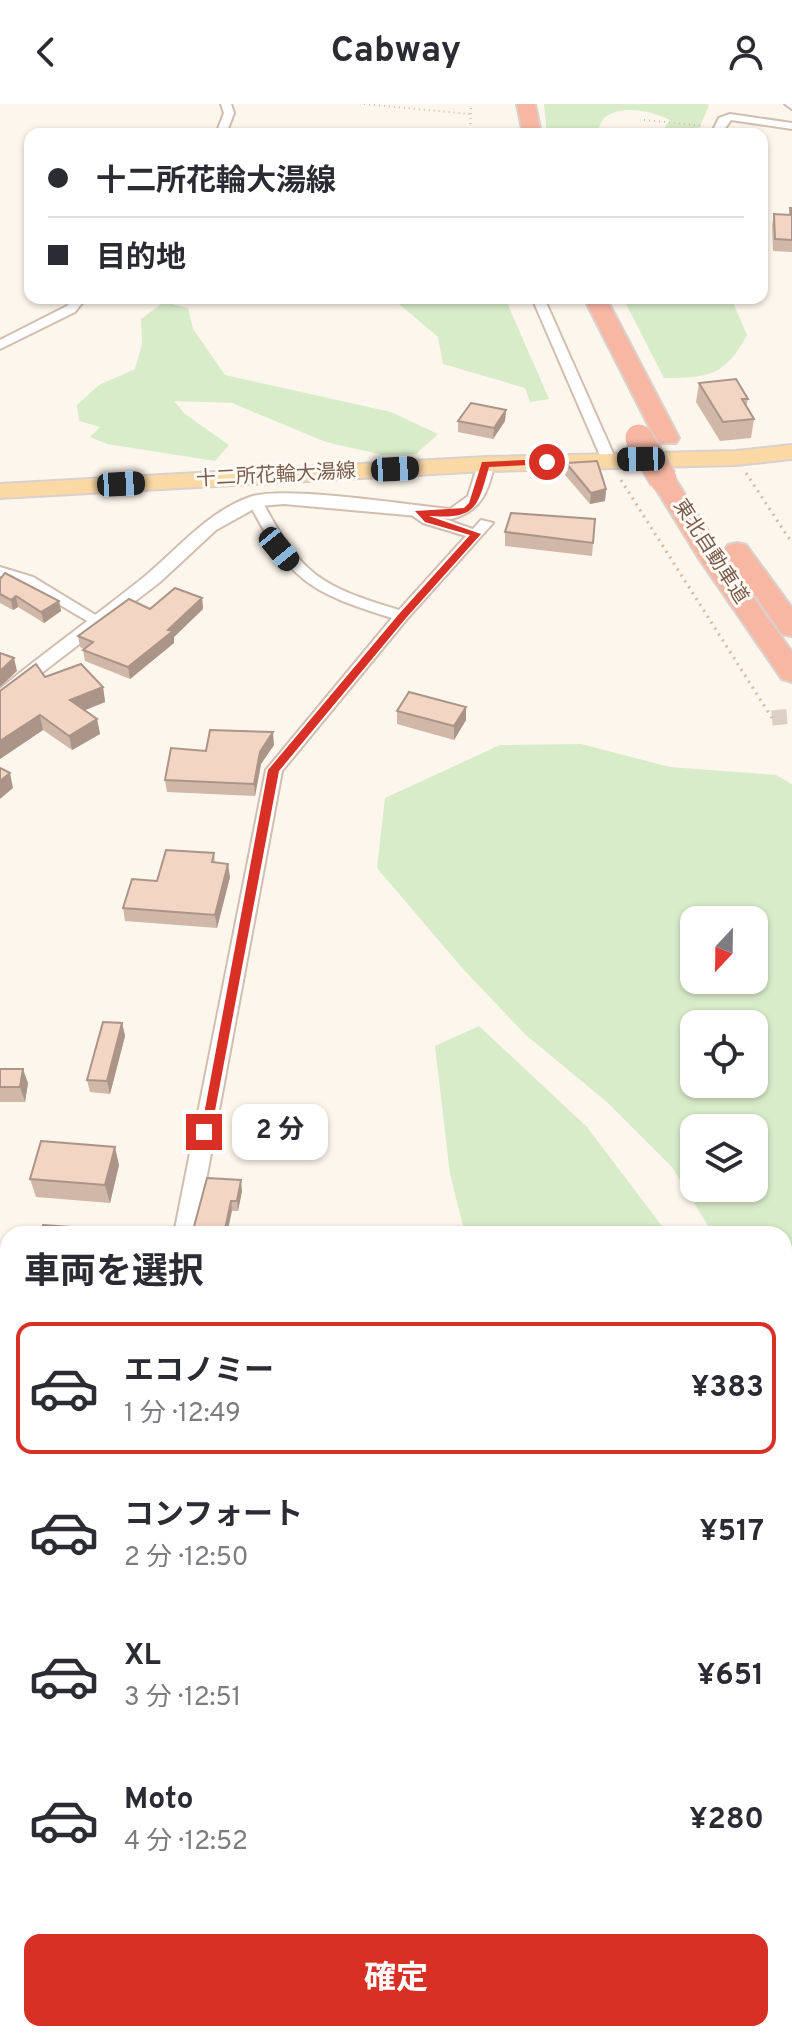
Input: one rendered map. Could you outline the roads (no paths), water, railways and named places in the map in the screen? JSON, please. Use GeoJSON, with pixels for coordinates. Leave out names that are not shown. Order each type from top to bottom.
{"type":"FeatureCollection","features":[{"type":"Feature","properties":{"kind":"highway"},"geometry":{"type":"LineString","coordinates":[[506,104],[511,128]]}},
{"type":"Feature","properties":{"kind":"highway"},"geometry":{"type":"LineString","coordinates":[[526,104],[531,128]]}},
{"type":"Feature","properties":{"kind":"highway"},"geometry":{"type":"LineString","coordinates":[[573,304],[581,324]]}},
{"type":"Feature","properties":{"kind":"highway","name":"東北自動車道"},"geometry":{"type":"LineString","coordinates":[[598,304],[691,479],[792,628]]}},
{"type":"Feature","properties":{"kind":"highway","name":"東北自動車道"},"geometry":{"type":"LineString","coordinates":[[626,412],[711,557],[792,673]]}},
{"type":"Feature","properties":{"kind":"main road","name":"十二所花輪大湯線"},"geometry":{"type":"LineString","coordinates":[[0,491],[486,464],[736,458],[792,452]]}},
{"type":"Feature","properties":{"kind":"street"},"geometry":{"type":"LineString","coordinates":[[223,128],[229,113],[226,104]]}},
{"type":"Feature","properties":{"kind":"street"},"geometry":{"type":"LineString","coordinates":[[718,128],[723,120],[740,116],[792,126]]}},
{"type":"Feature","properties":{"kind":"street"},"geometry":{"type":"LineString","coordinates":[[0,345],[71,309],[75,304]]}},
{"type":"Feature","properties":{"kind":"street"},"geometry":{"type":"LineString","coordinates":[[541,304],[609,460]]}},
{"type":"Feature","properties":{"kind":"street"},"geometry":{"type":"LineString","coordinates":[[0,699],[53,654],[154,578],[210,526],[255,501],[284,499],[451,514],[467,510],[474,504],[486,464]]}},
{"type":"Feature","properties":{"kind":"street"},"geometry":{"type":"LineString","coordinates":[[255,501],[279,549],[298,572],[319,588],[402,616]]}},
{"type":"Feature","properties":{"kind":"street"},"geometry":{"type":"LineString","coordinates":[[187,1226],[274,770],[402,616],[481,528],[428,520],[418,513]]}},
{"type":"Feature","properties":{"kind":"street"},"geometry":{"type":"LineString","coordinates":[[0,571],[28,580],[99,622]]}},
{"type":"Feature","properties":{"kind":"tunnel"},"geometry":{"type":"LineString","coordinates":[[772,718],[792,716]]}}]}
